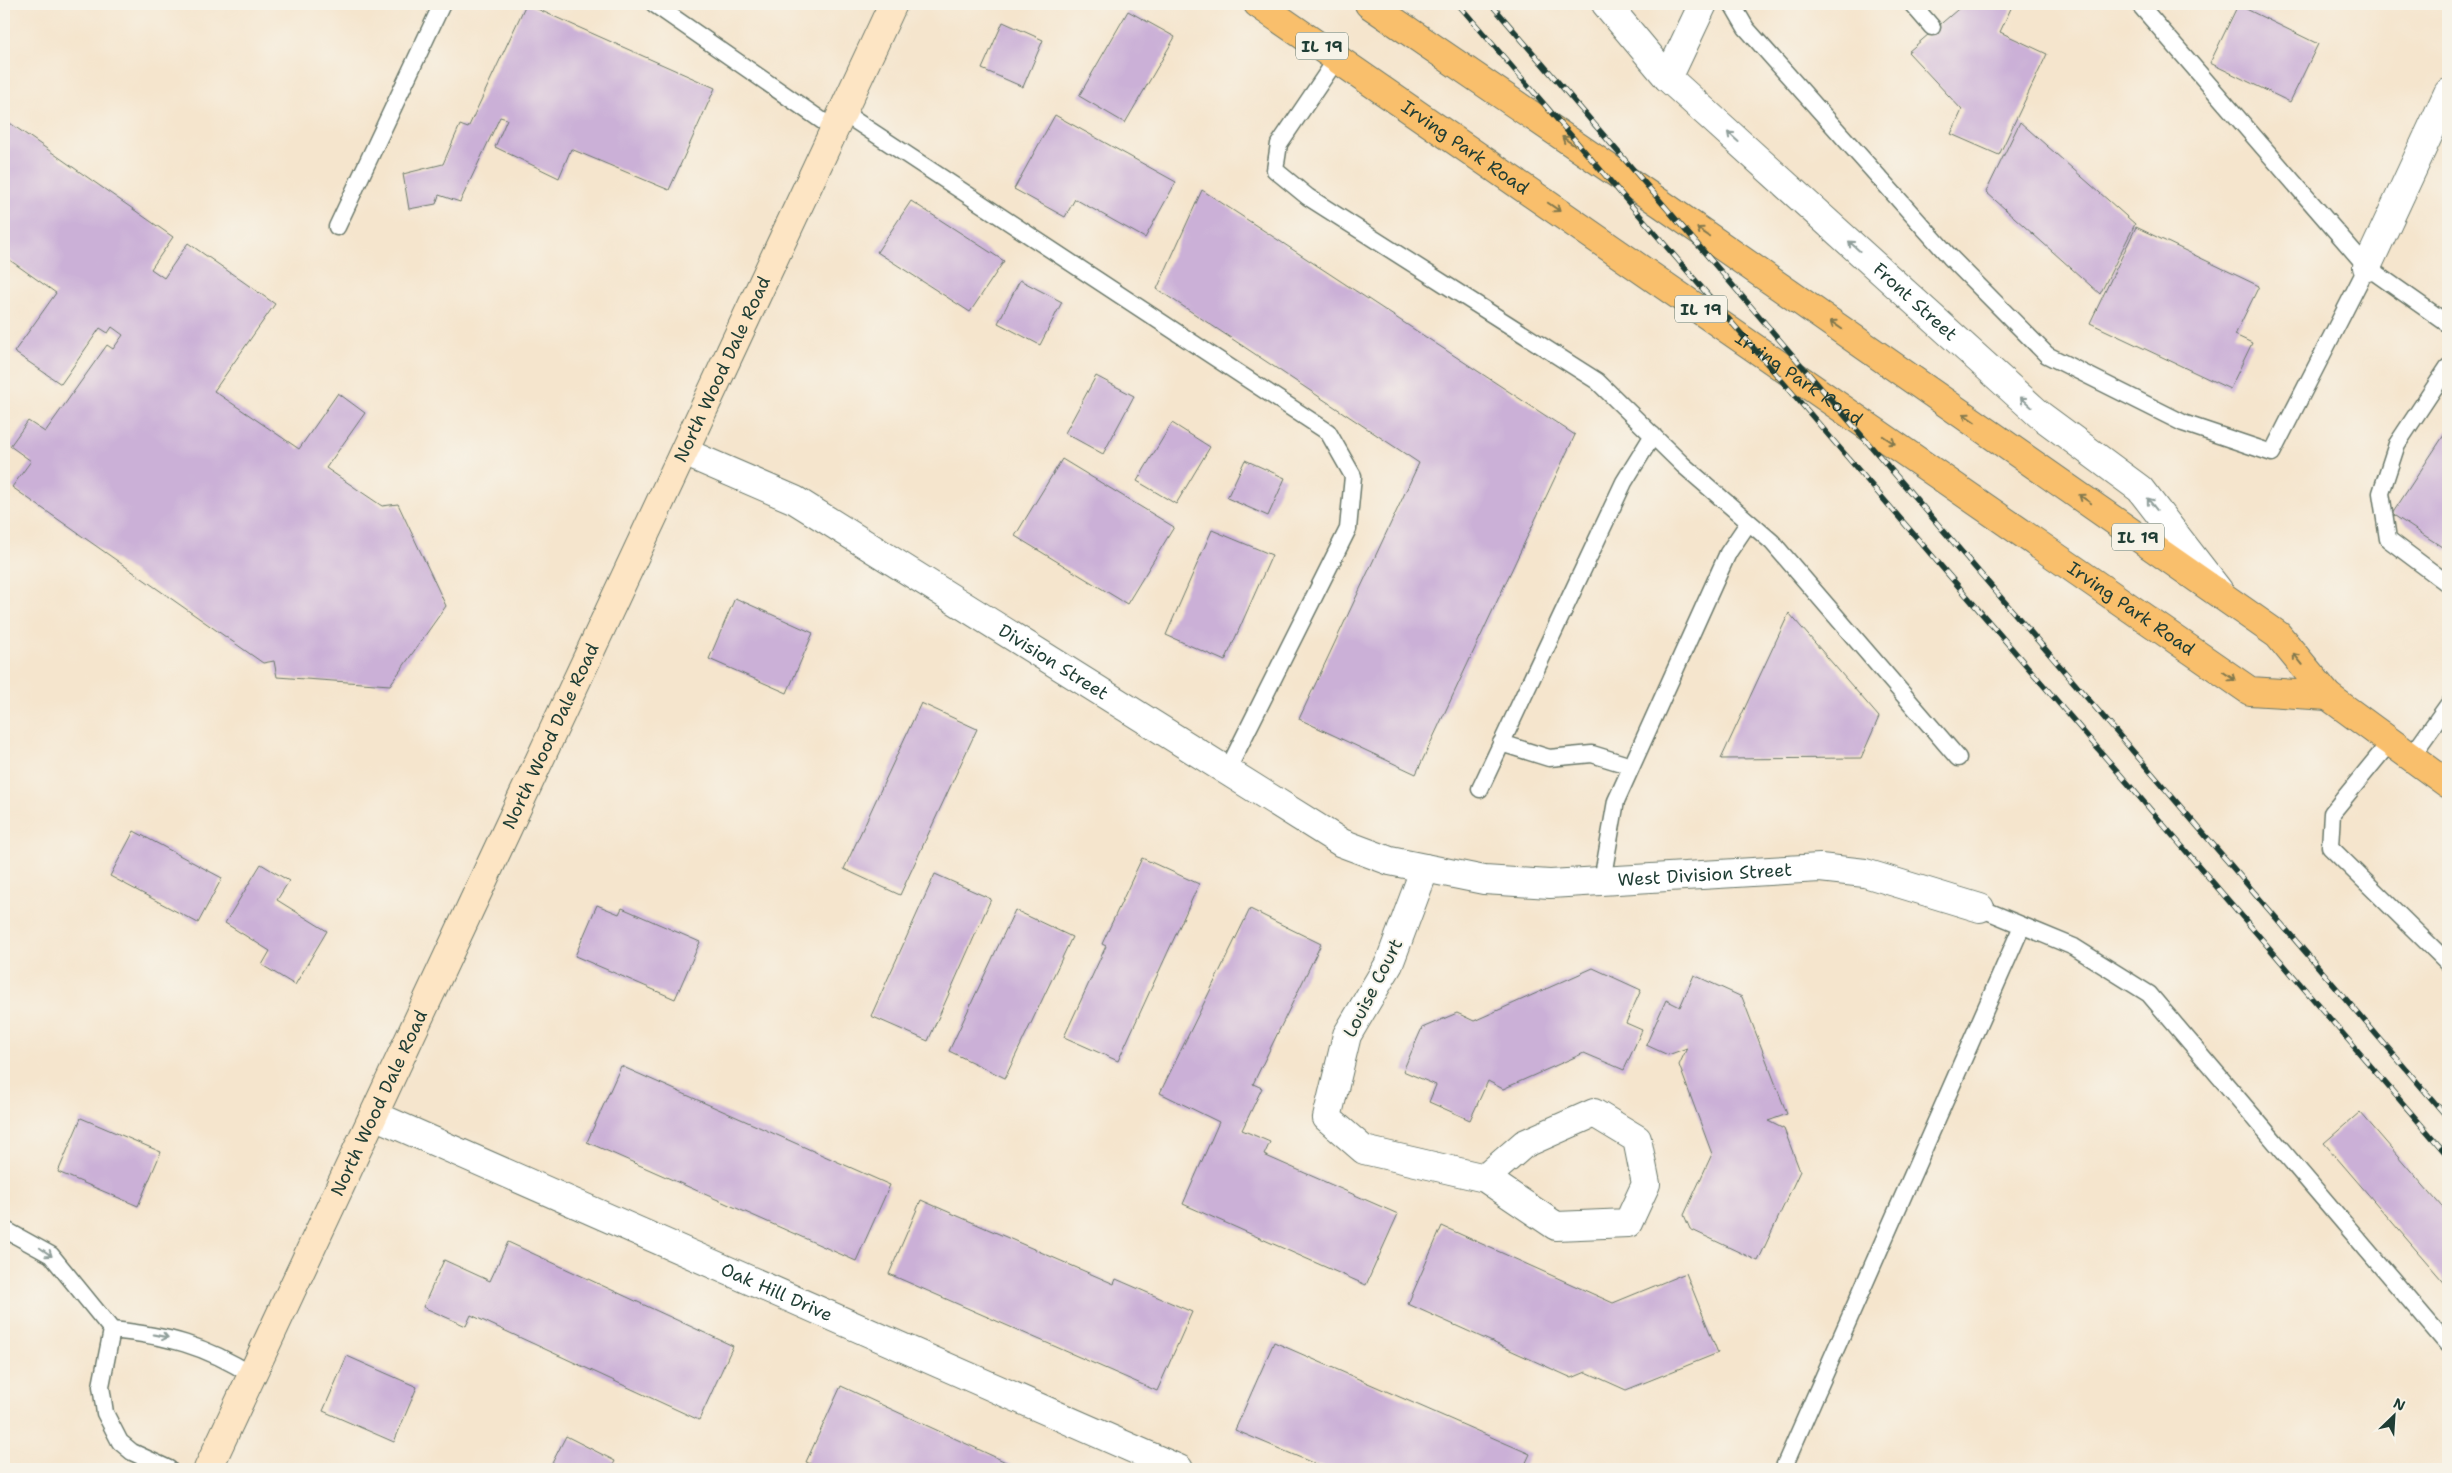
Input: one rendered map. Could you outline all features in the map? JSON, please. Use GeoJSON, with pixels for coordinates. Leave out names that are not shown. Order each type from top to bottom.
{"type":"FeatureCollection","features":[{"type":"Feature","properties":{"kind":"main road","name":"North Wood Dale Road"},"geometry":{"type":"LineString","coordinates":[[208,1469],[893,4]]}},
{"type":"Feature","properties":{"kind":"main road","name":"Irving Park Road"},"geometry":{"type":"LineString","coordinates":[[1258,4],[1338,57],[2250,691],[2328,696]]}},
{"type":"Feature","properties":{"kind":"main road","name":"IL 19"},"geometry":{"type":"LineString","coordinates":[[1369,4],[1680,216],[2278,635],[2328,696],[2448,784]]}},
{"type":"Feature","properties":{"kind":"street","name":"Front Street"},"geometry":{"type":"LineString","coordinates":[[1606,4],[1668,78],[2040,415],[2140,489],[2224,598]]}},
{"type":"Feature","properties":{"kind":"street"},"geometry":{"type":"LineString","coordinates":[[1668,78],[1703,4]]}},
{"type":"Feature","properties":{"kind":"street"},"geometry":{"type":"LineString","coordinates":[[2367,267],[2448,93]]}},
{"type":"Feature","properties":{"kind":"street","name":"Division Street"},"geometry":{"type":"LineString","coordinates":[[684,452],[795,500],[1342,843],[1390,862],[1425,868]]}},
{"type":"Feature","properties":{"kind":"street","name":"West Division Street"},"geometry":{"type":"LineString","coordinates":[[1425,868],[1484,880],[1550,884],[1820,868],[1865,873],[1980,908]]}},
{"type":"Feature","properties":{"kind":"street","name":"Louise Court"},"geometry":{"type":"LineString","coordinates":[[1425,868],[1389,964],[1347,1036],[1327,1118],[1364,1150],[1485,1178],[1556,1226],[1628,1223],[1646,1184],[1637,1139],[1594,1112],[1524,1144],[1485,1178]]}},
{"type":"Feature","properties":{"kind":"street","name":"Oak Hill Drive"},"geometry":{"type":"LineString","coordinates":[[374,1115],[1179,1469]]}},
{"type":"Feature","properties":{"kind":"lane"},"geometry":{"type":"LineString","coordinates":[[338,227],[442,4]]}},
{"type":"Feature","properties":{"kind":"lane"},"geometry":{"type":"LineString","coordinates":[[654,4],[1328,432],[1354,476],[1348,529],[1227,771]]}},
{"type":"Feature","properties":{"kind":"lane"},"geometry":{"type":"LineString","coordinates":[[1732,4],[1746,28],[1944,249],[2047,355],[2183,423],[2272,453],[2367,267]]}},
{"type":"Feature","properties":{"kind":"lane"},"geometry":{"type":"LineString","coordinates":[[1912,4],[1932,26]]}},
{"type":"Feature","properties":{"kind":"lane"},"geometry":{"type":"LineString","coordinates":[[2139,4],[2367,267],[2448,324]]}},
{"type":"Feature","properties":{"kind":"lane"},"geometry":{"type":"LineString","coordinates":[[1338,57],[1279,144],[1275,170],[1308,197],[1597,381],[1653,435],[1772,542],[1958,758]]}},
{"type":"Feature","properties":{"kind":"lane"},"geometry":{"type":"LineString","coordinates":[[2448,367],[2397,444],[2381,493],[2388,539],[2448,584]]}},
{"type":"Feature","properties":{"kind":"lane"},"geometry":{"type":"LineString","coordinates":[[1480,789],[1624,482],[1653,435]]}},
{"type":"Feature","properties":{"kind":"lane"},"geometry":{"type":"LineString","coordinates":[[1602,881],[1616,801],[1728,554],[1749,522]]}},
{"type":"Feature","properties":{"kind":"lane"},"geometry":{"type":"LineString","coordinates":[[2448,705],[2332,813],[2330,847],[2448,963]]}},
{"type":"Feature","properties":{"kind":"lane"},"geometry":{"type":"LineString","coordinates":[[1501,743],[1549,758],[1592,754],[1631,766]]}},
{"type":"Feature","properties":{"kind":"lane"},"geometry":{"type":"LineString","coordinates":[[1980,908],[2074,947],[2149,994],[2448,1344]]}},
{"type":"Feature","properties":{"kind":"lane"},"geometry":{"type":"LineString","coordinates":[[1783,1469],[2022,926]]}},
{"type":"Feature","properties":{"kind":"lane"},"geometry":{"type":"LineString","coordinates":[[4,1228],[51,1255],[112,1330],[146,1333],[188,1342],[223,1356],[252,1375]]}},
{"type":"Feature","properties":{"kind":"lane"},"geometry":{"type":"LineString","coordinates":[[112,1330],[101,1386],[105,1413],[120,1442],[132,1452],[169,1469]]}},
{"type":"Feature","properties":{"kind":"building"},"geometry":{"type":"Polygon","coordinates":[[[526,4],[715,88],[669,190],[571,149],[559,178],[495,147],[507,119],[500,117],[460,202],[439,195],[436,204],[409,209],[403,174],[443,164],[460,125],[468,128],[526,4]]]}},
{"type":"Feature","properties":{"kind":"building"},"geometry":{"type":"Polygon","coordinates":[[[1964,4],[2013,4],[2000,32],[2047,54],[1999,155],[1951,134],[1962,110],[1908,52],[1964,4]]]}},
{"type":"Feature","properties":{"kind":"building"},"geometry":{"type":"Polygon","coordinates":[[[2238,5],[2318,44],[2290,102],[2210,63],[2238,5]]]}},
{"type":"Feature","properties":{"kind":"building"},"geometry":{"type":"Polygon","coordinates":[[[1128,11],[1175,37],[1125,123],[1079,96],[1128,11]]]}},
{"type":"Feature","properties":{"kind":"building"},"geometry":{"type":"Polygon","coordinates":[[[1003,22],[1043,40],[1023,87],[982,69],[1003,22]]]}},
{"type":"Feature","properties":{"kind":"building"},"geometry":{"type":"Polygon","coordinates":[[[1055,115],[1176,182],[1145,238],[1075,199],[1065,217],[1014,189],[1055,115]]]}},
{"type":"Feature","properties":{"kind":"building"},"geometry":{"type":"Polygon","coordinates":[[[4,119],[173,237],[151,269],[164,278],[188,243],[275,304],[214,391],[299,449],[338,393],[365,413],[326,468],[382,506],[398,504],[446,606],[390,685],[277,677],[274,661],[263,663],[12,487],[31,461],[10,446],[28,421],[45,432],[107,345],[113,349],[123,335],[112,327],[108,333],[100,328],[61,384],[14,352],[56,293],[4,256],[4,119]]]}},
{"type":"Feature","properties":{"kind":"building"},"geometry":{"type":"Polygon","coordinates":[[[2020,122],[2135,224],[2100,294],[1986,192],[2020,122]]]}},
{"type":"Feature","properties":{"kind":"building"},"geometry":{"type":"Polygon","coordinates":[[[1202,190],[1575,435],[1416,774],[1299,719],[1419,463],[1157,289],[1202,190]]]}},
{"type":"Feature","properties":{"kind":"building"},"geometry":{"type":"Polygon","coordinates":[[[911,201],[1004,261],[970,312],[877,252],[911,201]]]}},
{"type":"Feature","properties":{"kind":"building"},"geometry":{"type":"Polygon","coordinates":[[[2136,227],[2259,286],[2235,335],[2252,343],[2230,389],[2090,323],[2136,227]]]}},
{"type":"Feature","properties":{"kind":"building"},"geometry":{"type":"Polygon","coordinates":[[[1020,280],[1062,302],[1040,345],[998,323],[1020,280]]]}},
{"type":"Feature","properties":{"kind":"building"},"geometry":{"type":"Polygon","coordinates":[[[1096,376],[1134,396],[1103,454],[1065,433],[1096,376]]]}},
{"type":"Feature","properties":{"kind":"building"},"geometry":{"type":"Polygon","coordinates":[[[1172,423],[1210,447],[1176,504],[1137,481],[1172,423]]]}},
{"type":"Feature","properties":{"kind":"building"},"geometry":{"type":"Polygon","coordinates":[[[2448,429],[2448,551],[2392,514],[2448,429]]]}},
{"type":"Feature","properties":{"kind":"building"},"geometry":{"type":"Polygon","coordinates":[[[1062,459],[1174,527],[1127,604],[1015,536],[1062,459]]]}},
{"type":"Feature","properties":{"kind":"building"},"geometry":{"type":"Polygon","coordinates":[[[1245,460],[1285,478],[1268,516],[1227,498],[1245,460]]]}},
{"type":"Feature","properties":{"kind":"building"},"geometry":{"type":"Polygon","coordinates":[[[1212,530],[1272,555],[1225,661],[1166,635],[1212,530]]]}},
{"type":"Feature","properties":{"kind":"building"},"geometry":{"type":"Polygon","coordinates":[[[735,598],[813,633],[787,693],[709,659],[735,598]]]}},
{"type":"Feature","properties":{"kind":"building"},"geometry":{"type":"Polygon","coordinates":[[[1789,613],[1879,717],[1861,758],[1721,759],[1789,613]]]}},
{"type":"Feature","properties":{"kind":"building"},"geometry":{"type":"Polygon","coordinates":[[[921,703],[977,729],[900,895],[844,869],[921,703]]]}},
{"type":"Feature","properties":{"kind":"building"},"geometry":{"type":"Polygon","coordinates":[[[134,831],[222,878],[198,923],[110,876],[134,831]]]}},
{"type":"Feature","properties":{"kind":"building"},"geometry":{"type":"Polygon","coordinates":[[[1142,858],[1199,884],[1118,1061],[1064,1037],[1106,946],[1102,944],[1142,858]]]}},
{"type":"Feature","properties":{"kind":"building"},"geometry":{"type":"Polygon","coordinates":[[[261,864],[289,881],[277,900],[327,931],[295,985],[262,965],[270,951],[225,923],[261,864]]]}},
{"type":"Feature","properties":{"kind":"building"},"geometry":{"type":"Polygon","coordinates":[[[935,874],[991,899],[928,1041],[871,1016],[935,874]]]}},
{"type":"Feature","properties":{"kind":"building"},"geometry":{"type":"Polygon","coordinates":[[[597,905],[619,914],[622,908],[700,942],[675,999],[575,956],[597,905]]]}},
{"type":"Feature","properties":{"kind":"building"},"geometry":{"type":"Polygon","coordinates":[[[1250,909],[1321,944],[1253,1084],[1262,1088],[1242,1130],[1270,1142],[1264,1155],[1398,1214],[1366,1285],[1183,1204],[1219,1122],[1160,1093],[1250,909]]]}},
{"type":"Feature","properties":{"kind":"building"},"geometry":{"type":"Polygon","coordinates":[[[1015,910],[1072,937],[1005,1078],[949,1051],[1015,910]]]}},
{"type":"Feature","properties":{"kind":"building"},"geometry":{"type":"Polygon","coordinates":[[[1593,968],[1641,990],[1626,1023],[1642,1030],[1624,1070],[1584,1053],[1503,1089],[1488,1081],[1470,1120],[1429,1102],[1436,1085],[1403,1071],[1422,1028],[1457,1013],[1474,1021],[1593,968]]]}},
{"type":"Feature","properties":{"kind":"building"},"geometry":{"type":"Polygon","coordinates":[[[1694,975],[1742,997],[1787,1114],[1768,1121],[1784,1129],[1800,1171],[1758,1261],[1690,1229],[1684,1215],[1712,1154],[1679,1065],[1687,1048],[1668,1055],[1646,1045],[1666,1000],[1680,1007],[1694,975]]]}},
{"type":"Feature","properties":{"kind":"building"},"geometry":{"type":"Polygon","coordinates":[[[621,1066],[890,1185],[856,1261],[587,1142],[621,1066]]]}},
{"type":"Feature","properties":{"kind":"building"},"geometry":{"type":"Polygon","coordinates":[[[2360,1112],[2448,1214],[2448,1287],[2324,1143],[2360,1112]]]}},
{"type":"Feature","properties":{"kind":"building"},"geometry":{"type":"Polygon","coordinates":[[[81,1118],[161,1152],[138,1206],[58,1172],[81,1118]]]}},
{"type":"Feature","properties":{"kind":"building"},"geometry":{"type":"Polygon","coordinates":[[[921,1200],[1114,1284],[1116,1279],[1192,1312],[1157,1391],[889,1274],[921,1200]]]}},
{"type":"Feature","properties":{"kind":"building"},"geometry":{"type":"Polygon","coordinates":[[[1442,1226],[1613,1303],[1686,1273],[1718,1353],[1626,1390],[1586,1372],[1572,1378],[1408,1304],[1442,1226]]]}},
{"type":"Feature","properties":{"kind":"building"},"geometry":{"type":"Polygon","coordinates":[[[508,1242],[733,1346],[699,1420],[471,1315],[466,1326],[423,1307],[444,1260],[490,1281],[508,1242]]]}},
{"type":"Feature","properties":{"kind":"building"},"geometry":{"type":"Polygon","coordinates":[[[1274,1342],[1530,1454],[1523,1469],[1327,1469],[1235,1430],[1274,1342]]]}},
{"type":"Feature","properties":{"kind":"building"},"geometry":{"type":"Polygon","coordinates":[[[347,1356],[417,1387],[394,1442],[323,1411],[347,1356]]]}},
{"type":"Feature","properties":{"kind":"building"},"geometry":{"type":"Polygon","coordinates":[[[841,1386],[1021,1469],[823,1469],[806,1462],[841,1386]]]}},
{"type":"Feature","properties":{"kind":"building"},"geometry":{"type":"Polygon","coordinates":[[[566,1436],[615,1461],[611,1469],[549,1469],[566,1436]]]}},
{"type":"Feature","properties":{"kind":"railway"},"geometry":{"type":"LineString","coordinates":[[1458,4],[2448,1156]]}},
{"type":"Feature","properties":{"kind":"railway"},"geometry":{"type":"LineString","coordinates":[[1491,4],[2448,1118]]}}]}
